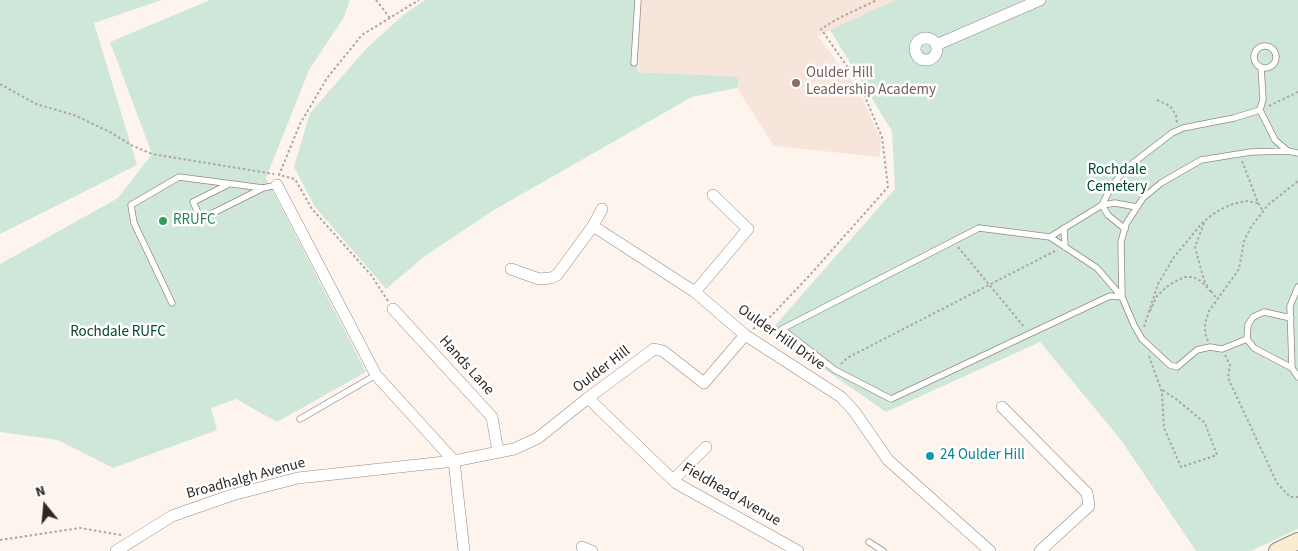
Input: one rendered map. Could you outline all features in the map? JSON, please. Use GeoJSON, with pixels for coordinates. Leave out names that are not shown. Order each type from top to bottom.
{"type":"FeatureCollection","features":[{"type":"Feature","properties":{"kind":"main road"},"geometry":{"type":"LineString","coordinates":[[1276,551],[1298,541]]}},
{"type":"Feature","properties":{"kind":"street"},"geometry":{"type":"LineString","coordinates":[[936,45],[1040,0]]}},
{"type":"Feature","properties":{"kind":"street"},"geometry":{"type":"LineString","coordinates":[[278,180],[376,376],[454,461],[464,551]]}},
{"type":"Feature","properties":{"kind":"street"},"geometry":{"type":"LineString","coordinates":[[695,292],[748,229],[713,195]]}},
{"type":"Feature","properties":{"kind":"street"},"geometry":{"type":"LineString","coordinates":[[510,269],[539,279],[551,278],[557,275],[593,226],[602,209]]}},
{"type":"Feature","properties":{"kind":"street","name":"Oulder Hill Drive"},"geometry":{"type":"LineString","coordinates":[[593,226],[695,292],[746,335],[841,397],[854,411],[888,460],[990,551]]}},
{"type":"Feature","properties":{"kind":"street","name":"Hands Lane"},"geometry":{"type":"LineString","coordinates":[[394,310],[492,417],[498,452]]}},
{"type":"Feature","properties":{"kind":"street","name":"Oulder Hill"},"geometry":{"type":"LineString","coordinates":[[454,461],[514,449],[538,438],[588,398],[654,350],[663,350],[704,383],[746,335]]}},
{"type":"Feature","properties":{"kind":"street","name":"Fieldhead Avenue"},"geometry":{"type":"LineString","coordinates":[[588,398],[673,480],[798,551]]}},
{"type":"Feature","properties":{"kind":"street"},"geometry":{"type":"LineString","coordinates":[[1002,407],[1087,493],[1089,506],[1040,551]]}},
{"type":"Feature","properties":{"kind":"street"},"geometry":{"type":"LineString","coordinates":[[673,480],[706,447]]}},
{"type":"Feature","properties":{"kind":"street","name":"Broadhalgh Avenue"},"geometry":{"type":"LineString","coordinates":[[116,551],[172,516],[232,495],[298,478],[454,461]]}},
{"type":"Feature","properties":{"kind":"lane"},"geometry":{"type":"LineString","coordinates":[[634,63],[638,0]]}},
{"type":"Feature","properties":{"kind":"lane"},"geometry":{"type":"LineString","coordinates":[[1260,67],[1271,66],[1276,61],[1275,50],[1269,46],[1262,46],[1254,54],[1255,62],[1260,67],[1263,99],[1260,110],[1275,140],[1288,150],[1298,153]]}},
{"type":"Feature","properties":{"kind":"lane"},"geometry":{"type":"LineString","coordinates":[[1102,205],[1112,185],[1128,167],[1179,130],[1234,118],[1260,110]]}},
{"type":"Feature","properties":{"kind":"lane"},"geometry":{"type":"LineString","coordinates":[[1122,297],[1121,242],[1125,229],[1143,198],[1160,183],[1201,160],[1239,154],[1288,150]]}},
{"type":"Feature","properties":{"kind":"lane"},"geometry":{"type":"LineString","coordinates":[[172,303],[134,223],[131,205],[179,177],[262,188]]}},
{"type":"Feature","properties":{"kind":"lane"},"geometry":{"type":"LineString","coordinates":[[230,184],[193,202],[201,219],[278,180]]}},
{"type":"Feature","properties":{"kind":"lane"},"geometry":{"type":"LineString","coordinates":[[1050,237],[1102,205],[1115,204],[1137,207]]}},
{"type":"Feature","properties":{"kind":"lane"},"geometry":{"type":"LineString","coordinates":[[1102,205],[1108,214],[1125,229]]}},
{"type":"Feature","properties":{"kind":"lane"},"geometry":{"type":"LineString","coordinates":[[1122,297],[1110,296],[891,399],[835,370],[782,329],[979,228],[1050,237],[1097,268],[1122,297],[1142,339],[1170,365],[1177,367],[1197,350],[1210,347],[1222,349],[1247,339]]}},
{"type":"Feature","properties":{"kind":"lane"},"geometry":{"type":"LineString","coordinates":[[1064,228],[1065,246]]}},
{"type":"Feature","properties":{"kind":"lane"},"geometry":{"type":"LineString","coordinates":[[1292,368],[1290,306],[1298,287]]}},
{"type":"Feature","properties":{"kind":"lane"},"geometry":{"type":"LineString","coordinates":[[1291,318],[1264,312],[1253,317],[1248,324],[1247,339],[1254,348],[1292,368],[1298,377]]}},
{"type":"Feature","properties":{"kind":"lane"},"geometry":{"type":"LineString","coordinates":[[300,419],[376,376]]}},
{"type":"Feature","properties":{"kind":"lane"},"geometry":{"type":"LineString","coordinates":[[869,542],[883,551]]}},
{"type":"Feature","properties":{"kind":"path"},"geometry":{"type":"LineString","coordinates":[[376,0],[390,18]]}},
{"type":"Feature","properties":{"kind":"path"},"geometry":{"type":"LineString","coordinates":[[278,180],[300,124],[327,78],[362,35],[419,0]]}},
{"type":"Feature","properties":{"kind":"path"},"geometry":{"type":"LineString","coordinates":[[746,335],[783,303],[888,187],[882,137],[860,85],[821,29],[877,0]]}},
{"type":"Feature","properties":{"kind":"path"},"geometry":{"type":"LineString","coordinates":[[0,84],[36,104],[74,115],[110,132],[131,146],[152,154],[278,180],[295,179],[312,209],[371,275],[394,310]]}},
{"type":"Feature","properties":{"kind":"path"},"geometry":{"type":"LineString","coordinates":[[1260,110],[1298,92]]}},
{"type":"Feature","properties":{"kind":"path"},"geometry":{"type":"LineString","coordinates":[[1157,100],[1170,106],[1176,115],[1179,130]]}},
{"type":"Feature","properties":{"kind":"path"},"geometry":{"type":"LineString","coordinates":[[1239,154],[1263,212]]}},
{"type":"Feature","properties":{"kind":"path"},"geometry":{"type":"LineString","coordinates":[[1210,347],[1205,333],[1205,324],[1209,311],[1239,269],[1244,242],[1250,227],[1268,205],[1298,181]]}},
{"type":"Feature","properties":{"kind":"path"},"geometry":{"type":"LineString","coordinates":[[1161,390],[1176,399],[1205,424],[1217,455],[1180,467],[1164,428],[1161,390],[1142,339],[1147,316],[1158,284],[1174,257],[1204,221],[1230,205],[1245,201],[1258,203]]}},
{"type":"Feature","properties":{"kind":"path"},"geometry":{"type":"LineString","coordinates":[[1204,221],[1195,247],[1204,280],[1211,292]]}},
{"type":"Feature","properties":{"kind":"path"},"geometry":{"type":"LineString","coordinates":[[954,241],[1029,334]]}},
{"type":"Feature","properties":{"kind":"path"},"geometry":{"type":"LineString","coordinates":[[835,370],[847,358],[1065,246]]}},
{"type":"Feature","properties":{"kind":"path"},"geometry":{"type":"LineString","coordinates":[[1147,316],[1157,296],[1169,285],[1184,277],[1193,277],[1201,280],[1217,300]]}},
{"type":"Feature","properties":{"kind":"path"},"geometry":{"type":"LineString","coordinates":[[1222,349],[1230,365],[1228,378],[1276,483],[1290,497],[1298,497]]}},
{"type":"Feature","properties":{"kind":"path"},"geometry":{"type":"LineString","coordinates":[[0,540],[80,528],[136,538]]}},
{"type":"Feature","properties":{"kind":"shaded area","name":"Oulder Hill Leadership Academy"},"geometry":{"type":"Polygon","coordinates":[[[640,0],[895,0],[818,36],[860,93],[881,139],[880,157],[774,146],[737,88],[740,78],[637,72],[640,0]]]}},
{"type":"Feature","properties":{"kind":"green space"},"geometry":{"type":"Polygon","coordinates":[[[0,0],[162,0],[94,23],[137,165],[0,234],[0,0]]]}},
{"type":"Feature","properties":{"kind":"green space","name":"Rochdale RUFC"},"geometry":{"type":"Polygon","coordinates":[[[210,0],[350,0],[344,17],[309,70],[266,178],[366,372],[277,422],[236,399],[211,408],[217,430],[113,468],[58,440],[0,432],[0,264],[118,198],[152,154],[110,42],[210,0]]]}},
{"type":"Feature","properties":{"kind":"green space"},"geometry":{"type":"Polygon","coordinates":[[[425,0],[640,0],[637,72],[740,77],[737,88],[692,97],[494,210],[425,256],[386,289],[315,207],[294,167],[310,113],[366,49],[403,15],[425,0]]]}},
{"type":"Feature","properties":{"kind":"green space","name":"Rochdale Cemetery"},"geometry":{"type":"Polygon","coordinates":[[[895,0],[1298,0],[1298,529],[1251,551],[1196,551],[1121,440],[1040,342],[886,412],[770,331],[895,189],[892,131],[830,30],[895,0]]]}},
{"type":"Feature","properties":{"kind":"place","name":"Oulder Hill Leadership Academy"},"geometry":{"type":"Point","coordinates":[796,83]}},
{"type":"Feature","properties":{"kind":"place","name":"RRUFC"},"geometry":{"type":"Point","coordinates":[163,221]}},
{"type":"Feature","properties":{"kind":"place","name":"24 Oulder Hill"},"geometry":{"type":"Point","coordinates":[930,456]}}]}
